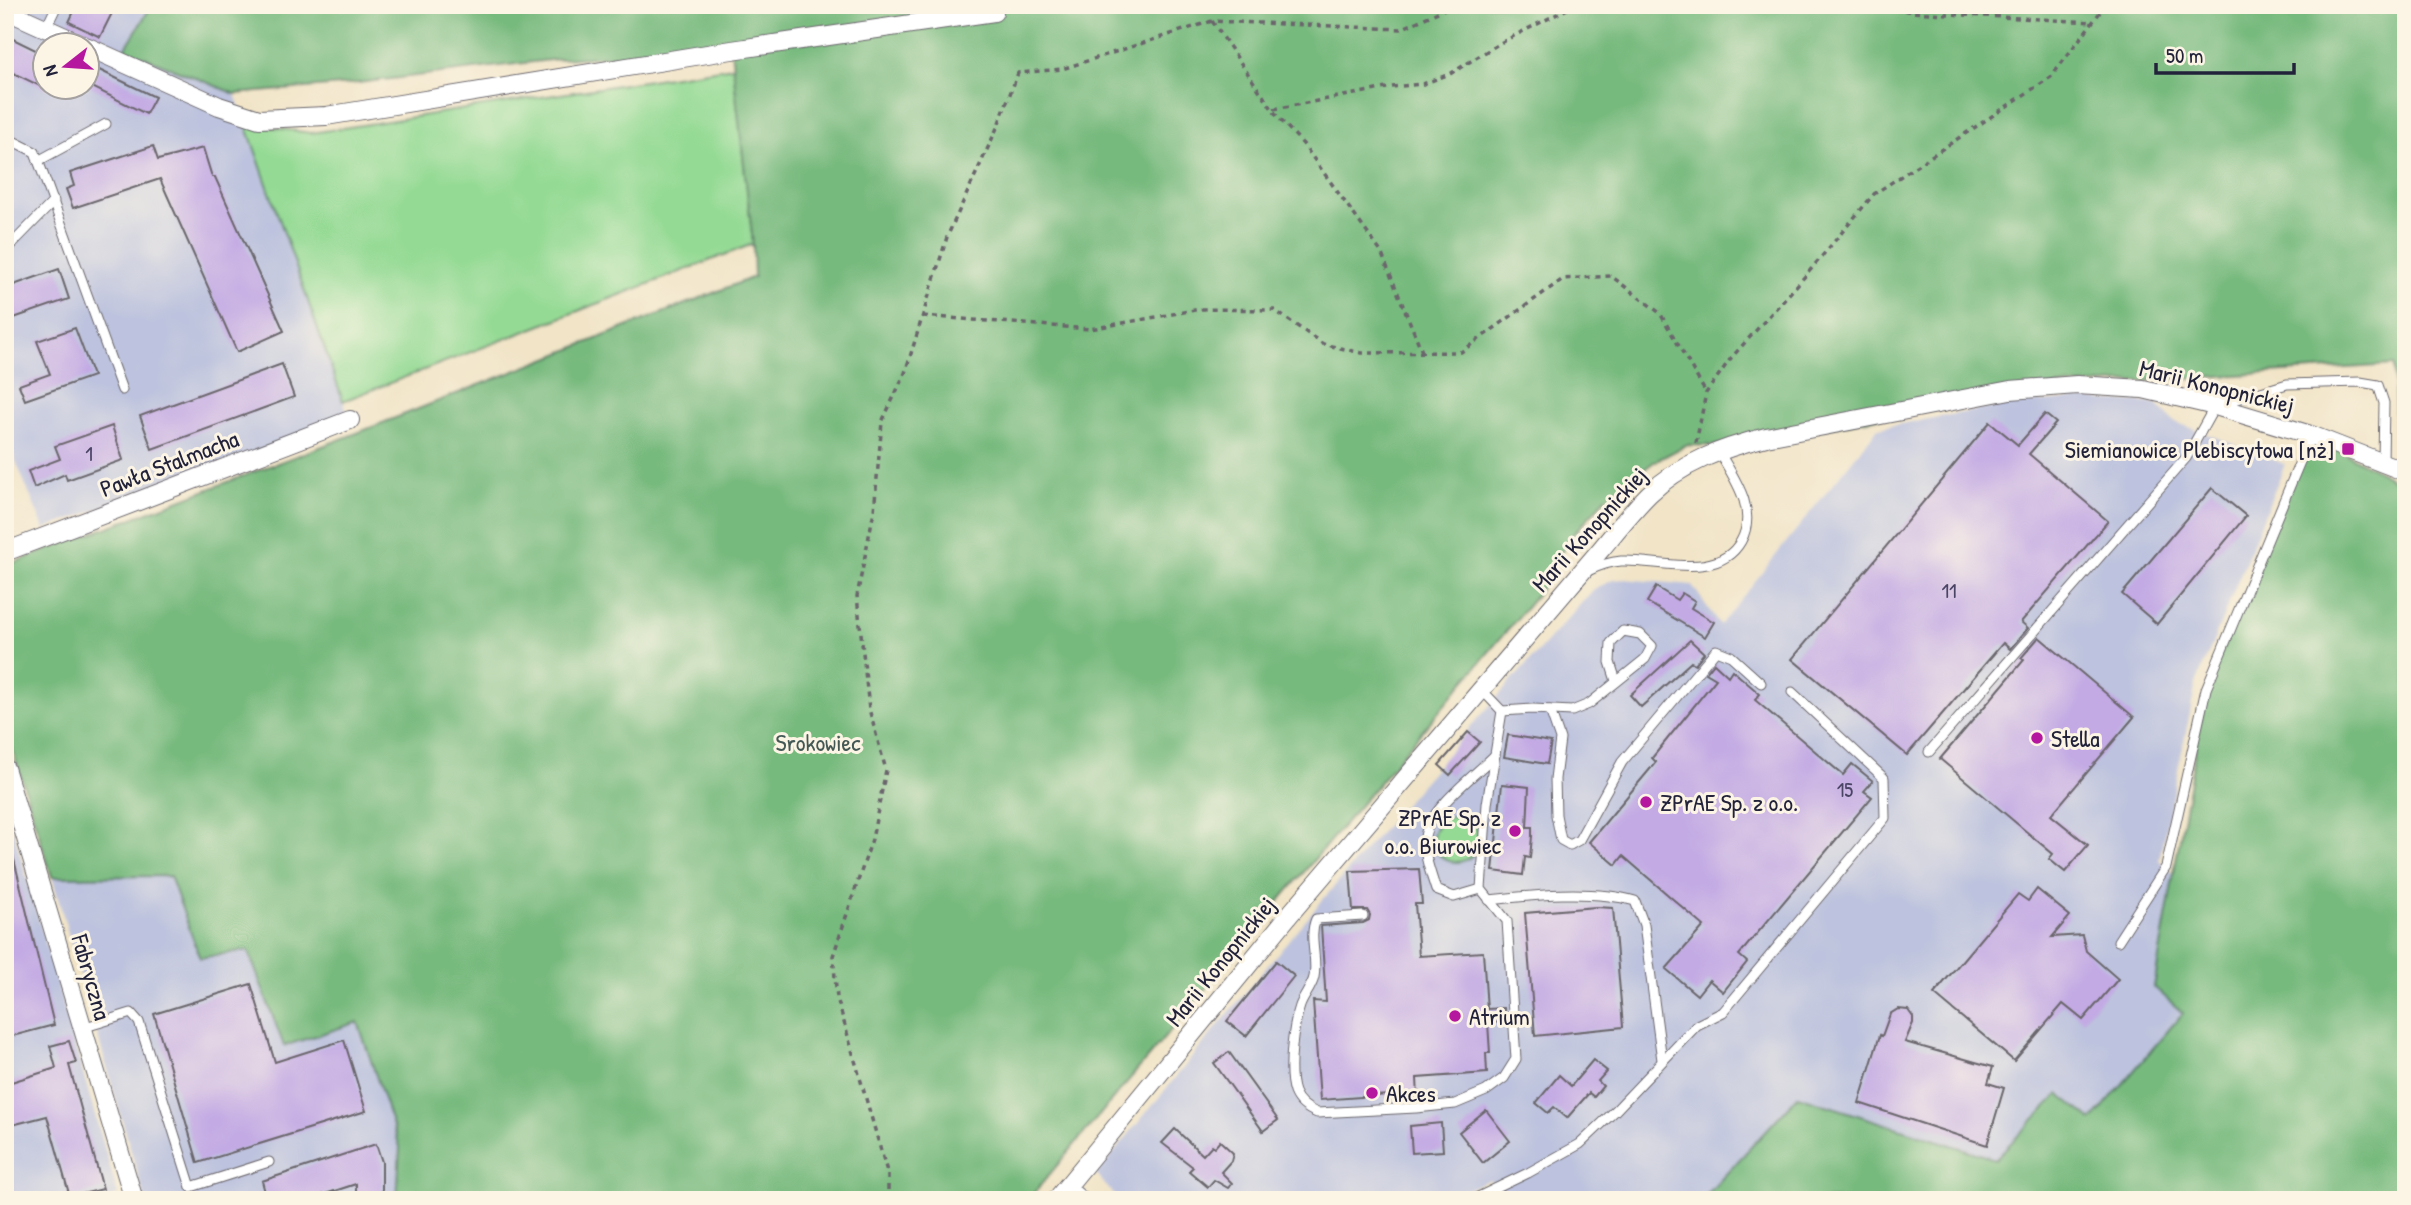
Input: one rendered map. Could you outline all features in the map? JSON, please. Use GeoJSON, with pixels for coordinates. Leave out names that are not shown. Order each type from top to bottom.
{"type":"FeatureCollection","features":[{"type":"Feature","properties":{"kind":"street"},"geometry":{"type":"LineString","coordinates":[[102,53],[219,106],[259,119],[326,116],[732,50],[994,12],[994,5]]}},
{"type":"Feature","properties":{"kind":"street"},"geometry":{"type":"LineString","coordinates":[[5,15],[12,13],[55,32]]}},
{"type":"Feature","properties":{"kind":"street","name":"Marii Konopnickiej"},"geometry":{"type":"LineString","coordinates":[[1056,1200],[1290,914],[1648,495],[1669,477],[1692,463],[1719,451],[1766,437],[2010,390],[2077,385],[2143,389],[2215,406],[2311,435],[2406,472]]}},
{"type":"Feature","properties":{"kind":"street","name":"Pawła Stalmacha"},"geometry":{"type":"LineString","coordinates":[[5,552],[349,420]]}},
{"type":"Feature","properties":{"kind":"street","name":"Fabryczna"},"geometry":{"type":"LineString","coordinates":[[5,768],[134,1200]]}},
{"type":"Feature","properties":{"kind":"lane"},"geometry":{"type":"LineString","coordinates":[[46,28],[57,5]]}},
{"type":"Feature","properties":{"kind":"lane"},"geometry":{"type":"LineString","coordinates":[[38,161],[106,124]]}},
{"type":"Feature","properties":{"kind":"lane"},"geometry":{"type":"LineString","coordinates":[[5,137],[35,152],[122,390]]}},
{"type":"Feature","properties":{"kind":"lane"},"geometry":{"type":"LineString","coordinates":[[5,251],[54,201]]}},
{"type":"Feature","properties":{"kind":"lane"},"geometry":{"type":"LineString","coordinates":[[1928,752],[2186,458],[2215,406],[2287,384],[2350,382],[2378,385],[2384,403],[2382,462]]}},
{"type":"Feature","properties":{"kind":"lane"},"geometry":{"type":"LineString","coordinates":[[2118,941],[2166,867],[2206,689],[2311,435]]}},
{"type":"Feature","properties":{"kind":"lane"},"geometry":{"type":"LineString","coordinates":[[1579,575],[1602,564],[1621,561],[1698,565],[1727,558],[1746,533],[1747,519],[1739,486],[1719,451]]}},
{"type":"Feature","properties":{"kind":"lane"},"geometry":{"type":"LineString","coordinates":[[1481,689],[1502,711],[1572,711],[1589,704],[1645,659],[1652,646],[1640,634],[1623,631],[1611,643],[1611,662],[1616,681]]}},
{"type":"Feature","properties":{"kind":"lane"},"geometry":{"type":"LineString","coordinates":[[1550,709],[1560,739],[1555,779],[1556,815],[1561,840],[1570,845],[1579,840],[1622,762],[1716,650],[1731,656],[1761,682]]}},
{"type":"Feature","properties":{"kind":"lane"},"geometry":{"type":"LineString","coordinates":[[1472,1200],[1580,1144],[1697,1024],[1723,1012],[1885,818],[1884,778],[1792,692]]}},
{"type":"Feature","properties":{"kind":"lane"},"geometry":{"type":"LineString","coordinates":[[1363,916],[1316,919],[1312,927],[1314,978],[1298,1010],[1292,1048],[1294,1092],[1301,1102],[1308,1110],[1317,1113],[1455,1104],[1486,1091],[1504,1078],[1516,1059],[1507,921],[1481,889],[1487,804],[1502,711]]}},
{"type":"Feature","properties":{"kind":"lane"},"geometry":{"type":"LineString","coordinates":[[1481,889],[1454,897],[1436,890],[1424,839],[1427,826],[1436,813],[1495,755]]}},
{"type":"Feature","properties":{"kind":"lane"},"geometry":{"type":"LineString","coordinates":[[1489,900],[1540,894],[1615,895],[1636,901],[1644,925],[1662,1060]]}},
{"type":"Feature","properties":{"kind":"lane"},"geometry":{"type":"LineString","coordinates":[[82,1028],[131,1013],[139,1022],[191,1187],[269,1163]]}},
{"type":"Feature","properties":{"kind":"lane"},"geometry":{"type":"LineString","coordinates":[[1069,1185],[1087,1200]]}},
{"type":"Feature","properties":{"kind":"path"},"geometry":{"type":"LineString","coordinates":[[888,1200],[888,1175],[837,998],[833,956],[873,839],[886,770],[869,709],[857,596],[874,511],[882,422],[905,373],[947,237],[997,128],[1018,73],[1062,69],[1212,21],[1401,29],[1453,5]]}},
{"type":"Feature","properties":{"kind":"path"},"geometry":{"type":"LineString","coordinates":[[1273,109],[1392,87],[1423,84],[1450,74],[1500,43],[1575,5]]}},
{"type":"Feature","properties":{"kind":"path"},"geometry":{"type":"LineString","coordinates":[[1885,5],[1911,12],[2092,22]]}},
{"type":"Feature","properties":{"kind":"path"},"geometry":{"type":"LineString","coordinates":[[1692,463],[1706,393],[1731,358],[1874,194],[2051,77],[2101,11],[2110,5]]}},
{"type":"Feature","properties":{"kind":"path"},"geometry":{"type":"LineString","coordinates":[[1212,21],[1273,109],[1303,144],[1381,252],[1423,354]]}},
{"type":"Feature","properties":{"kind":"path"},"geometry":{"type":"LineString","coordinates":[[923,316],[1090,329],[1200,309],[1274,310],[1323,344],[1363,353],[1461,352],[1563,279],[1611,276],[1660,313],[1706,393]]}},
{"type":"Feature","properties":{"kind":"shaded area"},"geometry":{"type":"Polygon","coordinates":[[[5,5],[152,5],[125,49],[235,94],[350,420],[44,529],[5,435],[5,5]]]}},
{"type":"Feature","properties":{"kind":"shaded area"},"geometry":{"type":"Polygon","coordinates":[[[2075,399],[2156,403],[2173,421],[2285,464],[2196,684],[2159,860],[2174,874],[2154,987],[2183,1012],[2092,1121],[2059,1094],[1995,1159],[1798,1096],[1702,1200],[1496,1200],[1490,1179],[1445,1200],[1118,1200],[1096,1174],[1296,931],[1468,730],[1594,589],[1613,580],[1624,579],[1692,585],[1720,625],[1878,428],[2006,405],[2075,399]]]}},
{"type":"Feature","properties":{"kind":"shaded area"},"geometry":{"type":"Polygon","coordinates":[[[5,802],[118,1195],[104,1200],[5,1200],[5,802]]]}},
{"type":"Feature","properties":{"kind":"shaded area"},"geometry":{"type":"Polygon","coordinates":[[[170,876],[200,957],[248,949],[358,1022],[400,1147],[397,1200],[145,1200],[52,877],[170,876]]]}},
{"type":"Feature","properties":{"kind":"green space","name":"Srokowiec"},"geometry":{"type":"Polygon","coordinates":[[[152,5],[2406,5],[2406,456],[2396,451],[2394,365],[2034,388],[1730,446],[1686,445],[1654,462],[1606,498],[1569,539],[1536,596],[1028,1200],[397,1200],[400,1147],[358,1022],[284,1046],[248,950],[200,958],[170,876],[52,877],[5,725],[5,566],[357,433],[754,277],[753,244],[731,50],[559,59],[341,85],[235,94],[125,49],[152,5]]]}},
{"type":"Feature","properties":{"kind":"green space"},"geometry":{"type":"Polygon","coordinates":[[[733,67],[753,244],[343,401],[246,124],[311,133],[733,67]]]}},
{"type":"Feature","properties":{"kind":"green space"},"geometry":{"type":"Polygon","coordinates":[[[2311,435],[2406,486],[2406,1200],[1702,1200],[1798,1096],[1995,1159],[2059,1094],[2092,1120],[2183,1013],[2154,987],[2206,689],[2311,435]]]}},
{"type":"Feature","properties":{"kind":"green space"},"geometry":{"type":"Polygon","coordinates":[[[1456,816],[1473,822],[1479,839],[1473,856],[1456,862],[1439,856],[1433,839],[1439,822],[1456,816]]]}},
{"type":"Feature","properties":{"kind":"building"},"geometry":{"type":"Polygon","coordinates":[[[77,5],[116,5],[102,33],[90,32],[69,22],[77,5]]]}},
{"type":"Feature","properties":{"kind":"building"},"geometry":{"type":"Polygon","coordinates":[[[5,35],[32,48],[32,82],[5,69],[5,35]]]}},
{"type":"Feature","properties":{"kind":"building"},"geometry":{"type":"Polygon","coordinates":[[[102,71],[155,97],[146,114],[102,92],[102,71]]]}},
{"type":"Feature","properties":{"kind":"building"},"geometry":{"type":"Polygon","coordinates":[[[153,146],[158,160],[203,148],[212,177],[215,177],[284,331],[237,352],[160,179],[73,208],[66,189],[74,186],[70,173],[153,146]]]}},
{"type":"Feature","properties":{"kind":"building"},"geometry":{"type":"Polygon","coordinates":[[[59,269],[69,299],[5,321],[5,288],[59,269]]]}},
{"type":"Feature","properties":{"kind":"building"},"geometry":{"type":"Polygon","coordinates":[[[75,328],[93,376],[25,400],[19,385],[50,374],[37,341],[75,328]]]}},
{"type":"Feature","properties":{"kind":"building"},"geometry":{"type":"Polygon","coordinates":[[[282,364],[294,397],[152,449],[140,416],[282,364]]]}},
{"type":"Feature","properties":{"kind":"building"},"geometry":{"type":"Polygon","coordinates":[[[2045,414],[2056,423],[2029,454],[2108,521],[2021,622],[2028,628],[2010,649],[2003,643],[1907,755],[1792,659],[1990,422],[2018,445],[2045,414]]]}},
{"type":"Feature","properties":{"kind":"building"},"geometry":{"type":"Polygon","coordinates":[[[112,426],[123,460],[67,480],[65,474],[34,488],[28,471],[60,459],[55,446],[112,426]]]}},
{"type":"Feature","properties":{"kind":"building"},"geometry":{"type":"Polygon","coordinates":[[[2212,488],[2246,516],[2157,624],[2122,594],[2212,488]]]}},
{"type":"Feature","properties":{"kind":"building"},"geometry":{"type":"Polygon","coordinates":[[[1656,587],[1677,600],[1682,593],[1695,601],[1691,608],[1714,622],[1705,637],[1647,602],[1656,587]]]}},
{"type":"Feature","properties":{"kind":"building","name":"Stella"},"geometry":{"type":"Polygon","coordinates":[[[2039,637],[2134,717],[2051,815],[2088,845],[2065,872],[2049,859],[2053,854],[1940,759],[2024,660],[2021,658],[2039,637]]]}},
{"type":"Feature","properties":{"kind":"building"},"geometry":{"type":"Polygon","coordinates":[[[1690,640],[1704,653],[1695,664],[1691,662],[1641,707],[1630,695],[1690,640]]]}},
{"type":"Feature","properties":{"kind":"building"},"geometry":{"type":"Polygon","coordinates":[[[1714,663],[1728,676],[1732,670],[1760,694],[1755,700],[1843,775],[1852,764],[1873,781],[1864,791],[1872,797],[1739,955],[1747,962],[1723,992],[1709,980],[1697,995],[1666,969],[1704,926],[1623,856],[1616,865],[1589,842],[1656,762],[1652,758],[1716,679],[1706,673],[1714,663]]]}},
{"type":"Feature","properties":{"kind":"building"},"geometry":{"type":"Polygon","coordinates":[[[1468,732],[1480,742],[1450,775],[1439,765],[1468,732]]]}},
{"type":"Feature","properties":{"kind":"building"},"geometry":{"type":"Polygon","coordinates":[[[1508,735],[1551,742],[1547,764],[1504,757],[1508,735]]]}},
{"type":"Feature","properties":{"kind":"building","name":"ZPrAE Sp. z o.o. Biurowiec"},"geometry":{"type":"Polygon","coordinates":[[[1502,784],[1529,787],[1527,827],[1532,827],[1532,836],[1530,858],[1525,857],[1523,875],[1493,871],[1502,784]]]}},
{"type":"Feature","properties":{"kind":"building"},"geometry":{"type":"Polygon","coordinates":[[[5,847],[11,847],[54,1025],[5,1038],[5,847]]]}},
{"type":"Feature","properties":{"kind":"building"},"geometry":{"type":"Polygon","coordinates":[[[1419,869],[1422,904],[1415,904],[1419,956],[1483,952],[1487,1009],[1504,1008],[1505,1022],[1488,1023],[1490,1053],[1486,1053],[1487,1073],[1417,1078],[1418,1098],[1388,1100],[1388,1095],[1320,1100],[1313,1001],[1326,1002],[1321,926],[1363,923],[1369,920],[1367,910],[1353,910],[1350,871],[1419,869]]]}},
{"type":"Feature","properties":{"kind":"building"},"geometry":{"type":"Polygon","coordinates":[[[2037,889],[2070,916],[2052,937],[2082,935],[2086,951],[2118,979],[2083,1020],[2063,1004],[2014,1061],[1934,994],[2018,894],[2028,901],[2037,889]]]}},
{"type":"Feature","properties":{"kind":"building"},"geometry":{"type":"Polygon","coordinates":[[[1613,908],[1623,1027],[1535,1036],[1525,913],[1613,908]]]}},
{"type":"Feature","properties":{"kind":"building"},"geometry":{"type":"Polygon","coordinates":[[[1276,961],[1294,976],[1246,1036],[1227,1021],[1276,961]]]}},
{"type":"Feature","properties":{"kind":"building"},"geometry":{"type":"Polygon","coordinates":[[[251,984],[275,1062],[344,1040],[366,1111],[198,1163],[154,1014],[251,984]]]}},
{"type":"Feature","properties":{"kind":"building"},"geometry":{"type":"Polygon","coordinates":[[[1898,1009],[1908,1010],[1913,1017],[1905,1042],[1993,1067],[1988,1083],[2004,1088],[1987,1145],[1859,1103],[1880,1035],[1882,1036],[1890,1014],[1898,1009]]]}},
{"type":"Feature","properties":{"kind":"building"},"geometry":{"type":"Polygon","coordinates":[[[69,1041],[76,1063],[69,1065],[103,1189],[70,1197],[47,1116],[8,1126],[5,1118],[5,1084],[56,1068],[50,1046],[69,1041]]]}},
{"type":"Feature","properties":{"kind":"building"},"geometry":{"type":"Polygon","coordinates":[[[1229,1052],[1278,1120],[1263,1131],[1214,1063],[1229,1052]]]}},
{"type":"Feature","properties":{"kind":"building"},"geometry":{"type":"Polygon","coordinates":[[[1593,1060],[1607,1071],[1598,1081],[1603,1086],[1594,1097],[1589,1093],[1567,1118],[1554,1107],[1548,1113],[1536,1103],[1559,1075],[1571,1086],[1593,1060]]]}},
{"type":"Feature","properties":{"kind":"building"},"geometry":{"type":"Polygon","coordinates":[[[1486,1110],[1510,1141],[1483,1163],[1459,1132],[1486,1110]]]}},
{"type":"Feature","properties":{"kind":"building"},"geometry":{"type":"Polygon","coordinates":[[[1441,1123],[1443,1151],[1412,1153],[1410,1126],[1441,1123]]]}},
{"type":"Feature","properties":{"kind":"building"},"geometry":{"type":"Polygon","coordinates":[[[1175,1129],[1203,1155],[1220,1141],[1233,1153],[1231,1161],[1221,1172],[1232,1183],[1228,1188],[1214,1180],[1208,1187],[1189,1171],[1193,1167],[1162,1143],[1175,1129]]]}},
{"type":"Feature","properties":{"kind":"building"},"geometry":{"type":"Polygon","coordinates":[[[376,1144],[382,1162],[382,1200],[356,1200],[356,1184],[307,1200],[267,1200],[262,1181],[376,1144]]]}},
{"type":"Feature","properties":{"kind":"place","name":"Siemianowice Plebiscytowa [nż]"},"geometry":{"type":"Point","coordinates":[2348,449]}},
{"type":"Feature","properties":{"kind":"place","name":"Stella"},"geometry":{"type":"Point","coordinates":[2037,738]}},
{"type":"Feature","properties":{"kind":"place","name":"ZPrAE Sp. z o.o."},"geometry":{"type":"Point","coordinates":[1646,802]}},
{"type":"Feature","properties":{"kind":"place","name":"ZPrAE Sp. z o.o. Biurowiec"},"geometry":{"type":"Point","coordinates":[1515,831]}},
{"type":"Feature","properties":{"kind":"place","name":"Atrium"},"geometry":{"type":"Point","coordinates":[1455,1016]}},
{"type":"Feature","properties":{"kind":"place","name":"Akces"},"geometry":{"type":"Point","coordinates":[1372,1093]}}]}
